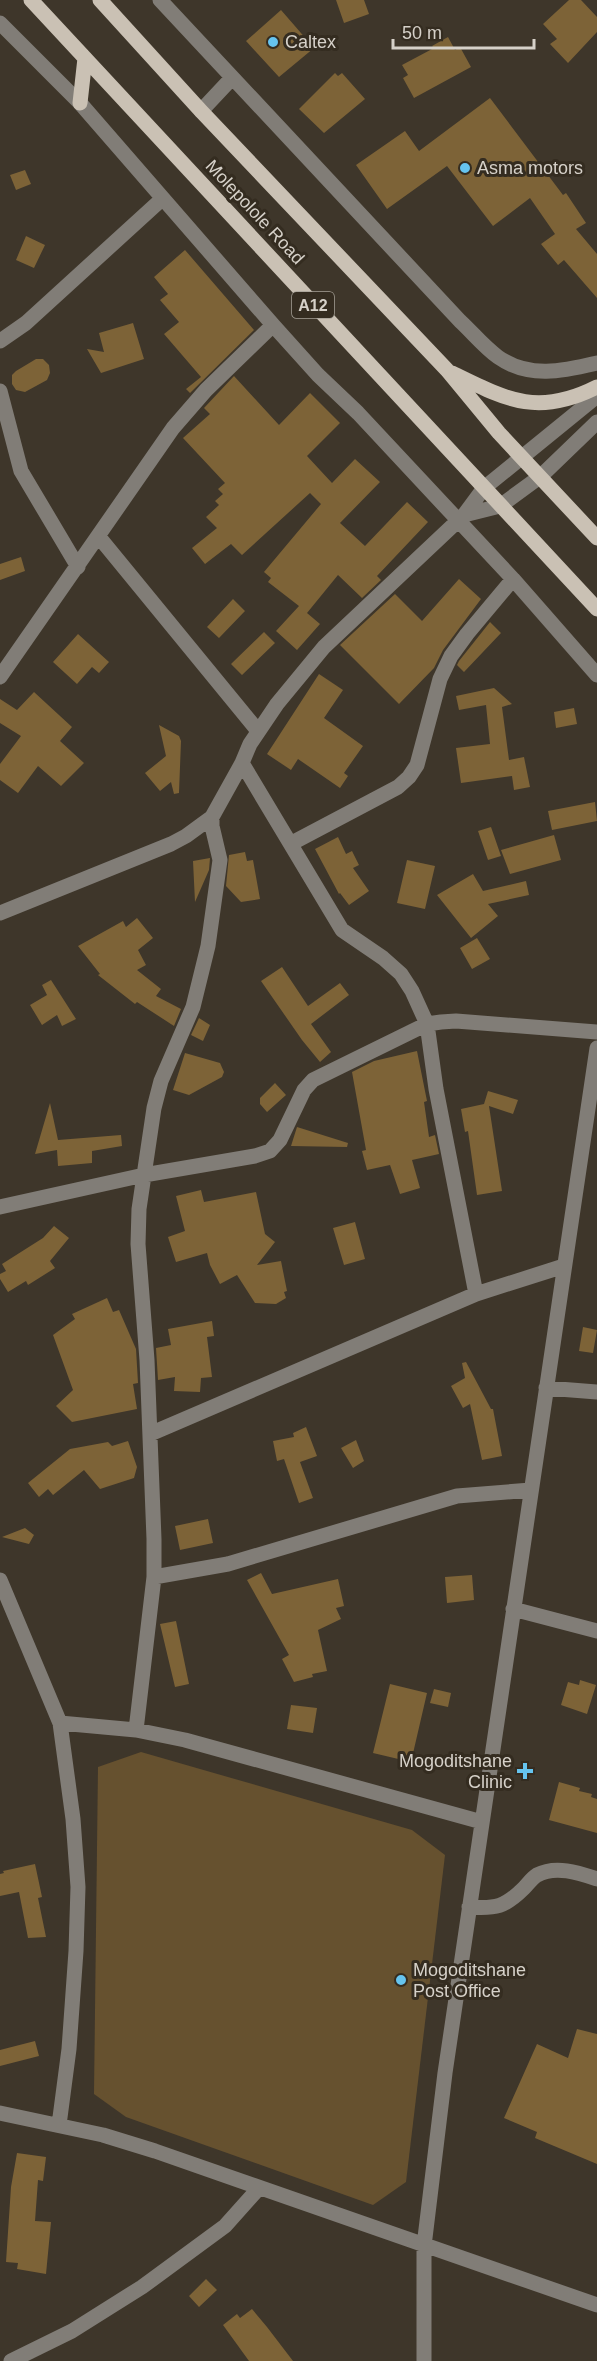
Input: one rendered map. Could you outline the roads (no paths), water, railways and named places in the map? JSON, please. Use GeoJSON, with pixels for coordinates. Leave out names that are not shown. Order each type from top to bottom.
{"type":"FeatureCollection","features":[{"type":"Feature","properties":{"kind":"main road","name":"Molepolole Road"},"geometry":{"type":"LineString","coordinates":[[31,0],[597,609]]}},
{"type":"Feature","properties":{"kind":"main road","name":"Molepolole Road"},"geometry":{"type":"LineString","coordinates":[[100,0],[201,111],[447,370],[499,433],[597,538]]}},
{"type":"Feature","properties":{"kind":"main road"},"geometry":{"type":"LineString","coordinates":[[80,103],[85,58]]}},
{"type":"Feature","properties":{"kind":"main road"},"geometry":{"type":"LineString","coordinates":[[447,370],[489,391],[518,401],[536,404],[554,403],[580,396],[597,387]]}},
{"type":"Feature","properties":{"kind":"street"},"geometry":{"type":"LineString","coordinates":[[160,0],[231,79],[460,321],[498,357],[532,371],[560,371],[597,363]]}},
{"type":"Feature","properties":{"kind":"street"},"geometry":{"type":"LineString","coordinates":[[0,23],[80,103],[318,375],[460,518],[597,675]]}},
{"type":"Feature","properties":{"kind":"street"},"geometry":{"type":"LineString","coordinates":[[201,111],[231,79]]}},
{"type":"Feature","properties":{"kind":"street"},"geometry":{"type":"LineString","coordinates":[[0,341],[26,323],[162,199]]}},
{"type":"Feature","properties":{"kind":"street"},"geometry":{"type":"LineString","coordinates":[[0,677],[173,428],[206,390],[273,326]]}},
{"type":"Feature","properties":{"kind":"street"},"geometry":{"type":"LineString","coordinates":[[0,391],[21,471],[78,567]]}},
{"type":"Feature","properties":{"kind":"street"},"geometry":{"type":"LineString","coordinates":[[0,913],[171,844],[212,817],[258,731],[324,647],[460,518],[484,488],[597,396]]}},
{"type":"Feature","properties":{"kind":"street"},"geometry":{"type":"LineString","coordinates":[[460,518],[500,506],[541,476],[597,422]]}},
{"type":"Feature","properties":{"kind":"street"},"geometry":{"type":"LineString","coordinates":[[99,537],[258,731]]}},
{"type":"Feature","properties":{"kind":"street"},"geometry":{"type":"LineString","coordinates":[[292,843],[398,787],[409,777],[417,765],[440,679],[451,656],[513,579]]}},
{"type":"Feature","properties":{"kind":"street"},"geometry":{"type":"LineString","coordinates":[[242,763],[342,930],[383,958],[401,974],[427,1024],[436,1089],[476,1294]]}},
{"type":"Feature","properties":{"kind":"street"},"geometry":{"type":"LineString","coordinates":[[136,1730],[154,1577],[147,1360],[138,1244],[139,1209],[154,1108],[159,1090],[193,1007],[208,946],[220,860],[212,817]]}},
{"type":"Feature","properties":{"kind":"street"},"geometry":{"type":"LineString","coordinates":[[0,1207],[144,1175],[255,1156],[270,1151],[280,1140],[303,1090],[313,1080],[427,1024],[456,1021],[597,1032]]}},
{"type":"Feature","properties":{"kind":"street"},"geometry":{"type":"LineString","coordinates":[[424,2361],[424,2246],[445,2073],[597,1048]]}},
{"type":"Feature","properties":{"kind":"street"},"geometry":{"type":"LineString","coordinates":[[150,1434],[476,1294],[564,1266]]}},
{"type":"Feature","properties":{"kind":"street"},"geometry":{"type":"LineString","coordinates":[[546,1388],[597,1392]]}},
{"type":"Feature","properties":{"kind":"street"},"geometry":{"type":"LineString","coordinates":[[154,1577],[228,1564],[457,1496],[531,1490]]}},
{"type":"Feature","properties":{"kind":"street"},"geometry":{"type":"LineString","coordinates":[[0,1580],[4,1599],[60,1723],[73,1819],[78,1887],[76,1951],[69,2049],[59,2125]]}},
{"type":"Feature","properties":{"kind":"street"},"geometry":{"type":"LineString","coordinates":[[513,1609],[597,1631]]}},
{"type":"Feature","properties":{"kind":"street"},"geometry":{"type":"LineString","coordinates":[[60,1723],[136,1730],[185,1740],[482,1822]]}},
{"type":"Feature","properties":{"kind":"street"},"geometry":{"type":"LineString","coordinates":[[470,1907],[490,1909],[508,1903],[536,1875],[552,1870],[573,1872],[597,1879]]}},
{"type":"Feature","properties":{"kind":"street"},"geometry":{"type":"LineString","coordinates":[[0,2113],[59,2125],[155,2151],[597,2305]]}},
{"type":"Feature","properties":{"kind":"street"},"geometry":{"type":"LineString","coordinates":[[18,2359],[72,2331],[142,2287],[225,2226],[259,2188]]}},
{"type":"Feature","properties":{"kind":"place","name":"Caltex"},"geometry":{"type":"Point","coordinates":[273,42]}},
{"type":"Feature","properties":{"kind":"place","name":"Asma motors"},"geometry":{"type":"Point","coordinates":[465,168]}},
{"type":"Feature","properties":{"kind":"place","name":"Mogoditshane Clinic"},"geometry":{"type":"Point","coordinates":[525,1771]}},
{"type":"Feature","properties":{"kind":"place","name":"Mogoditshane Post Office"},"geometry":{"type":"Point","coordinates":[401,1980]}}]}
